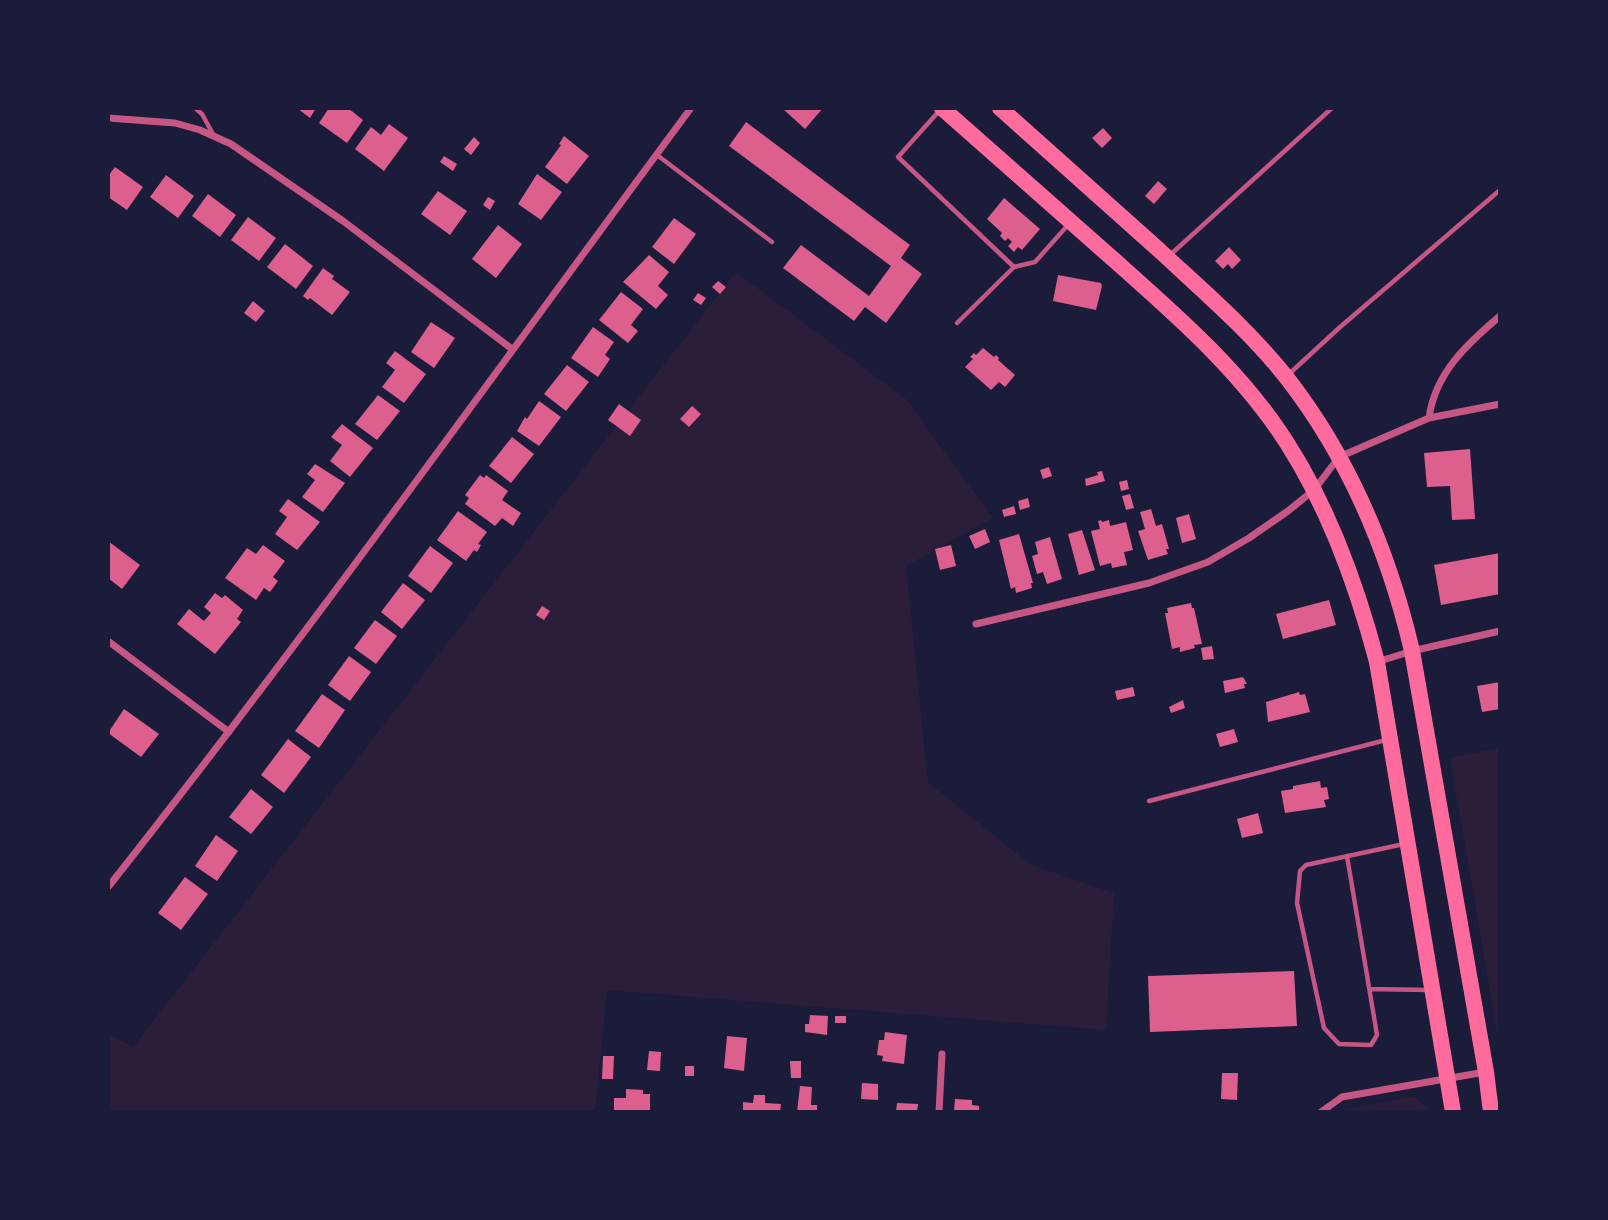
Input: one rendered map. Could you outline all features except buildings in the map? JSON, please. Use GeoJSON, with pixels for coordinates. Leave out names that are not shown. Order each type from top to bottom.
{"type":"FeatureCollection","features":[{"type":"Feature","properties":{"kind":"main road"},"geometry":{"type":"LineString","coordinates":[[942,108],[1165,305],[1224,362],[1258,401],[1314,490],[1346,561],[1377,662],[1453,1111]]}},
{"type":"Feature","properties":{"kind":"main road"},"geometry":{"type":"LineString","coordinates":[[1000,108],[1247,331],[1312,412],[1356,488],[1399,596],[1412,651],[1491,1111]]}},
{"type":"Feature","properties":{"kind":"street"},"geometry":{"type":"LineString","coordinates":[[109,886],[229,732],[691,108]]}},
{"type":"Feature","properties":{"kind":"street"},"geometry":{"type":"LineString","coordinates":[[109,118],[175,123],[214,136],[240,150],[343,221],[512,349]]}},
{"type":"Feature","properties":{"kind":"street"},"geometry":{"type":"LineString","coordinates":[[1429,418],[1438,383],[1449,366],[1500,316]]}},
{"type":"Feature","properties":{"kind":"street"},"geometry":{"type":"LineString","coordinates":[[976,624],[1149,583],[1208,562],[1250,538],[1314,490],[1339,457],[1429,418],[1500,404]]}},
{"type":"Feature","properties":{"kind":"street"},"geometry":{"type":"LineString","coordinates":[[1377,662],[1412,651],[1500,631]]}},
{"type":"Feature","properties":{"kind":"street"},"geometry":{"type":"LineString","coordinates":[[108,641],[229,732]]}},
{"type":"Feature","properties":{"kind":"street"},"geometry":{"type":"LineString","coordinates":[[939,1111],[942,1054]]}},
{"type":"Feature","properties":{"kind":"street"},"geometry":{"type":"LineString","coordinates":[[1321,1111],[1342,1097],[1486,1072]]}},
{"type":"Feature","properties":{"kind":"lane"},"geometry":{"type":"LineString","coordinates":[[109,118],[110,108]]}},
{"type":"Feature","properties":{"kind":"lane"},"geometry":{"type":"LineString","coordinates":[[195,108],[202,114],[214,136]]}},
{"type":"Feature","properties":{"kind":"lane"},"geometry":{"type":"LineString","coordinates":[[942,108],[898,157],[1014,267]]}},
{"type":"Feature","properties":{"kind":"lane"},"geometry":{"type":"LineString","coordinates":[[1167,258],[1332,108]]}},
{"type":"Feature","properties":{"kind":"lane"},"geometry":{"type":"LineString","coordinates":[[657,155],[772,242]]}},
{"type":"Feature","properties":{"kind":"lane"},"geometry":{"type":"LineString","coordinates":[[1286,377],[1339,328],[1500,191]]}},
{"type":"Feature","properties":{"kind":"lane"},"geometry":{"type":"LineString","coordinates":[[957,323],[1014,267],[1035,262],[1070,221]]}},
{"type":"Feature","properties":{"kind":"lane"},"geometry":{"type":"LineString","coordinates":[[1149,801],[1390,739]]}},
{"type":"Feature","properties":{"kind":"lane"},"geometry":{"type":"LineString","coordinates":[[1348,856],[1377,1035],[1371,1045],[1339,1045],[1324,1028],[1297,902],[1300,871],[1306,865],[1408,843]]}},
{"type":"Feature","properties":{"kind":"lane"},"geometry":{"type":"LineString","coordinates":[[1370,989],[1434,990]]}},
{"type":"Feature","properties":{"kind":"shaded area"},"geometry":{"type":"Polygon","coordinates":[[[736,272],[906,399],[993,518],[906,566],[928,782],[1031,865],[1114,893],[1106,1030],[607,990],[595,1112],[109,1111],[108,1034],[133,1047],[736,272]]]}},
{"type":"Feature","properties":{"kind":"shaded area"},"geometry":{"type":"Polygon","coordinates":[[[1500,748],[1499,1042],[1450,758],[1500,748]]]}},
{"type":"Feature","properties":{"kind":"shaded area"},"geometry":{"type":"Polygon","coordinates":[[[1414,1096],[1430,1111],[1338,1111],[1414,1096]]]}}]}
